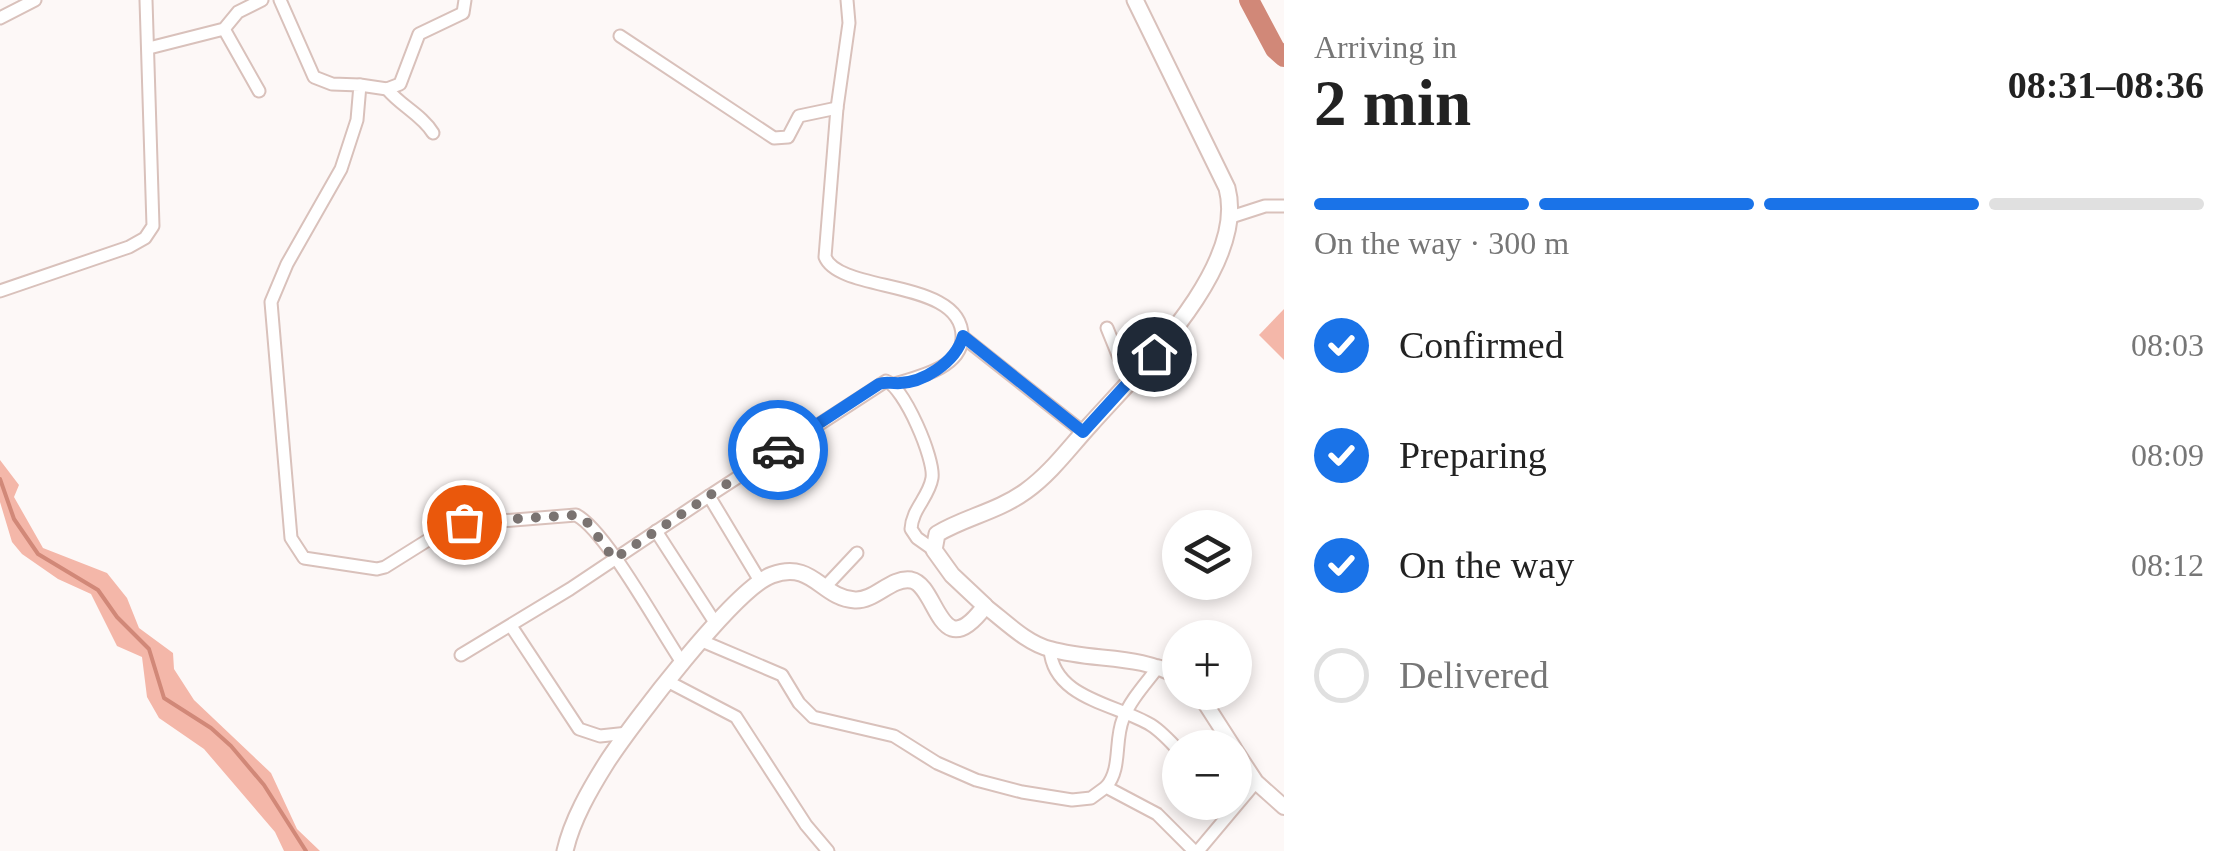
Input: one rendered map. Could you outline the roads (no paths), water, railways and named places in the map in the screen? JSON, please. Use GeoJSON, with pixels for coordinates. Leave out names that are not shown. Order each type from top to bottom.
{"type":"FeatureCollection","features":[{"type":"Feature","properties":{"kind":"main road"},"geometry":{"type":"LineString","coordinates":[[565,851],[581,806],[628,733],[716,624],[760,581],[795,571],[845,598],[861,600],[898,582],[914,581],[921,585],[940,618],[955,627],[971,623],[985,606],[952,575],[934,550],[937,534],[991,512],[1029,489],[1062,458],[1192,307],[1231,217],[1227,188],[1135,0]]}},
{"type":"Feature","properties":{"kind":"street"},"geometry":{"type":"LineString","coordinates":[[0,18],[36,0]]}},
{"type":"Feature","properties":{"kind":"street"},"geometry":{"type":"LineString","coordinates":[[0,290],[129,246],[145,238],[153,226],[146,0]]}},
{"type":"Feature","properties":{"kind":"street"},"geometry":{"type":"LineString","coordinates":[[148,48],[224,29],[246,6],[262,0]]}},
{"type":"Feature","properties":{"kind":"street"},"geometry":{"type":"LineString","coordinates":[[280,0],[314,77],[332,84],[387,89],[404,79],[418,34],[463,13],[465,0]]}},
{"type":"Feature","properties":{"kind":"street"},"geometry":{"type":"LineString","coordinates":[[848,0],[847,52],[837,108],[825,244],[828,266],[854,278],[882,282],[925,296],[947,308],[957,319],[963,336],[1083,432]]}},
{"type":"Feature","properties":{"kind":"street"},"geometry":{"type":"LineString","coordinates":[[224,29],[259,91]]}},
{"type":"Feature","properties":{"kind":"street"},"geometry":{"type":"LineString","coordinates":[[620,36],[774,138],[788,137],[799,116],[837,108]]}},
{"type":"Feature","properties":{"kind":"street"},"geometry":{"type":"LineString","coordinates":[[360,86],[357,120],[340,169],[270,302],[293,544],[304,558],[377,569],[452,525],[569,513],[588,523],[682,664]]}},
{"type":"Feature","properties":{"kind":"street"},"geometry":{"type":"LineString","coordinates":[[387,89],[424,120],[433,133]]}},
{"type":"Feature","properties":{"kind":"street"},"geometry":{"type":"LineString","coordinates":[[1231,217],[1265,206],[1284,206]]}},
{"type":"Feature","properties":{"kind":"street"},"geometry":{"type":"LineString","coordinates":[[1107,328],[1132,379]]}},
{"type":"Feature","properties":{"kind":"street"},"geometry":{"type":"LineString","coordinates":[[461,655],[879,384],[895,384],[924,375],[948,362],[959,350],[963,336]]}},
{"type":"Feature","properties":{"kind":"street"},"geometry":{"type":"LineString","coordinates":[[895,384],[932,467],[930,487],[912,516],[911,529],[934,550]]}},
{"type":"Feature","properties":{"kind":"street"},"geometry":{"type":"LineString","coordinates":[[709,496],[760,581]]}},
{"type":"Feature","properties":{"kind":"street"},"geometry":{"type":"LineString","coordinates":[[656,530],[716,624]]}},
{"type":"Feature","properties":{"kind":"street"},"geometry":{"type":"LineString","coordinates":[[826,586],[857,552]]}},
{"type":"Feature","properties":{"kind":"street"},"geometry":{"type":"LineString","coordinates":[[985,606],[1050,650],[1129,659],[1162,668]]}},
{"type":"Feature","properties":{"kind":"street"},"geometry":{"type":"LineString","coordinates":[[511,626],[579,729],[600,736],[628,733]]}},
{"type":"Feature","properties":{"kind":"street"},"geometry":{"type":"LineString","coordinates":[[702,641],[782,675],[798,704],[813,717],[894,736],[937,763],[976,780],[1072,800],[1091,798],[1106,787],[1116,770],[1124,714],[1159,666]]}},
{"type":"Feature","properties":{"kind":"street"},"geometry":{"type":"LineString","coordinates":[[1050,650],[1051,664],[1060,678],[1105,707],[1151,725],[1162,735]]}},
{"type":"Feature","properties":{"kind":"street"},"geometry":{"type":"LineString","coordinates":[[669,682],[736,717],[828,851]]}},
{"type":"Feature","properties":{"kind":"street"},"geometry":{"type":"LineString","coordinates":[[1252,776],[1284,807]]}},
{"type":"Feature","properties":{"kind":"street"},"geometry":{"type":"LineString","coordinates":[[1252,785],[1256,782]]}},
{"type":"Feature","properties":{"kind":"street"},"geometry":{"type":"LineString","coordinates":[[1106,787],[1157,814],[1196,851],[1218,820]]}},
{"type":"Feature","properties":{"kind":"waterway"},"geometry":{"type":"LineString","coordinates":[[1249,0],[1275,49],[1284,57]]}},
{"type":"Feature","properties":{"kind":"waterway"},"geometry":{"type":"LineString","coordinates":[[0,479],[14,519],[38,554],[98,590],[117,617],[149,649],[164,698],[231,746],[264,785],[306,851]]}}]}
